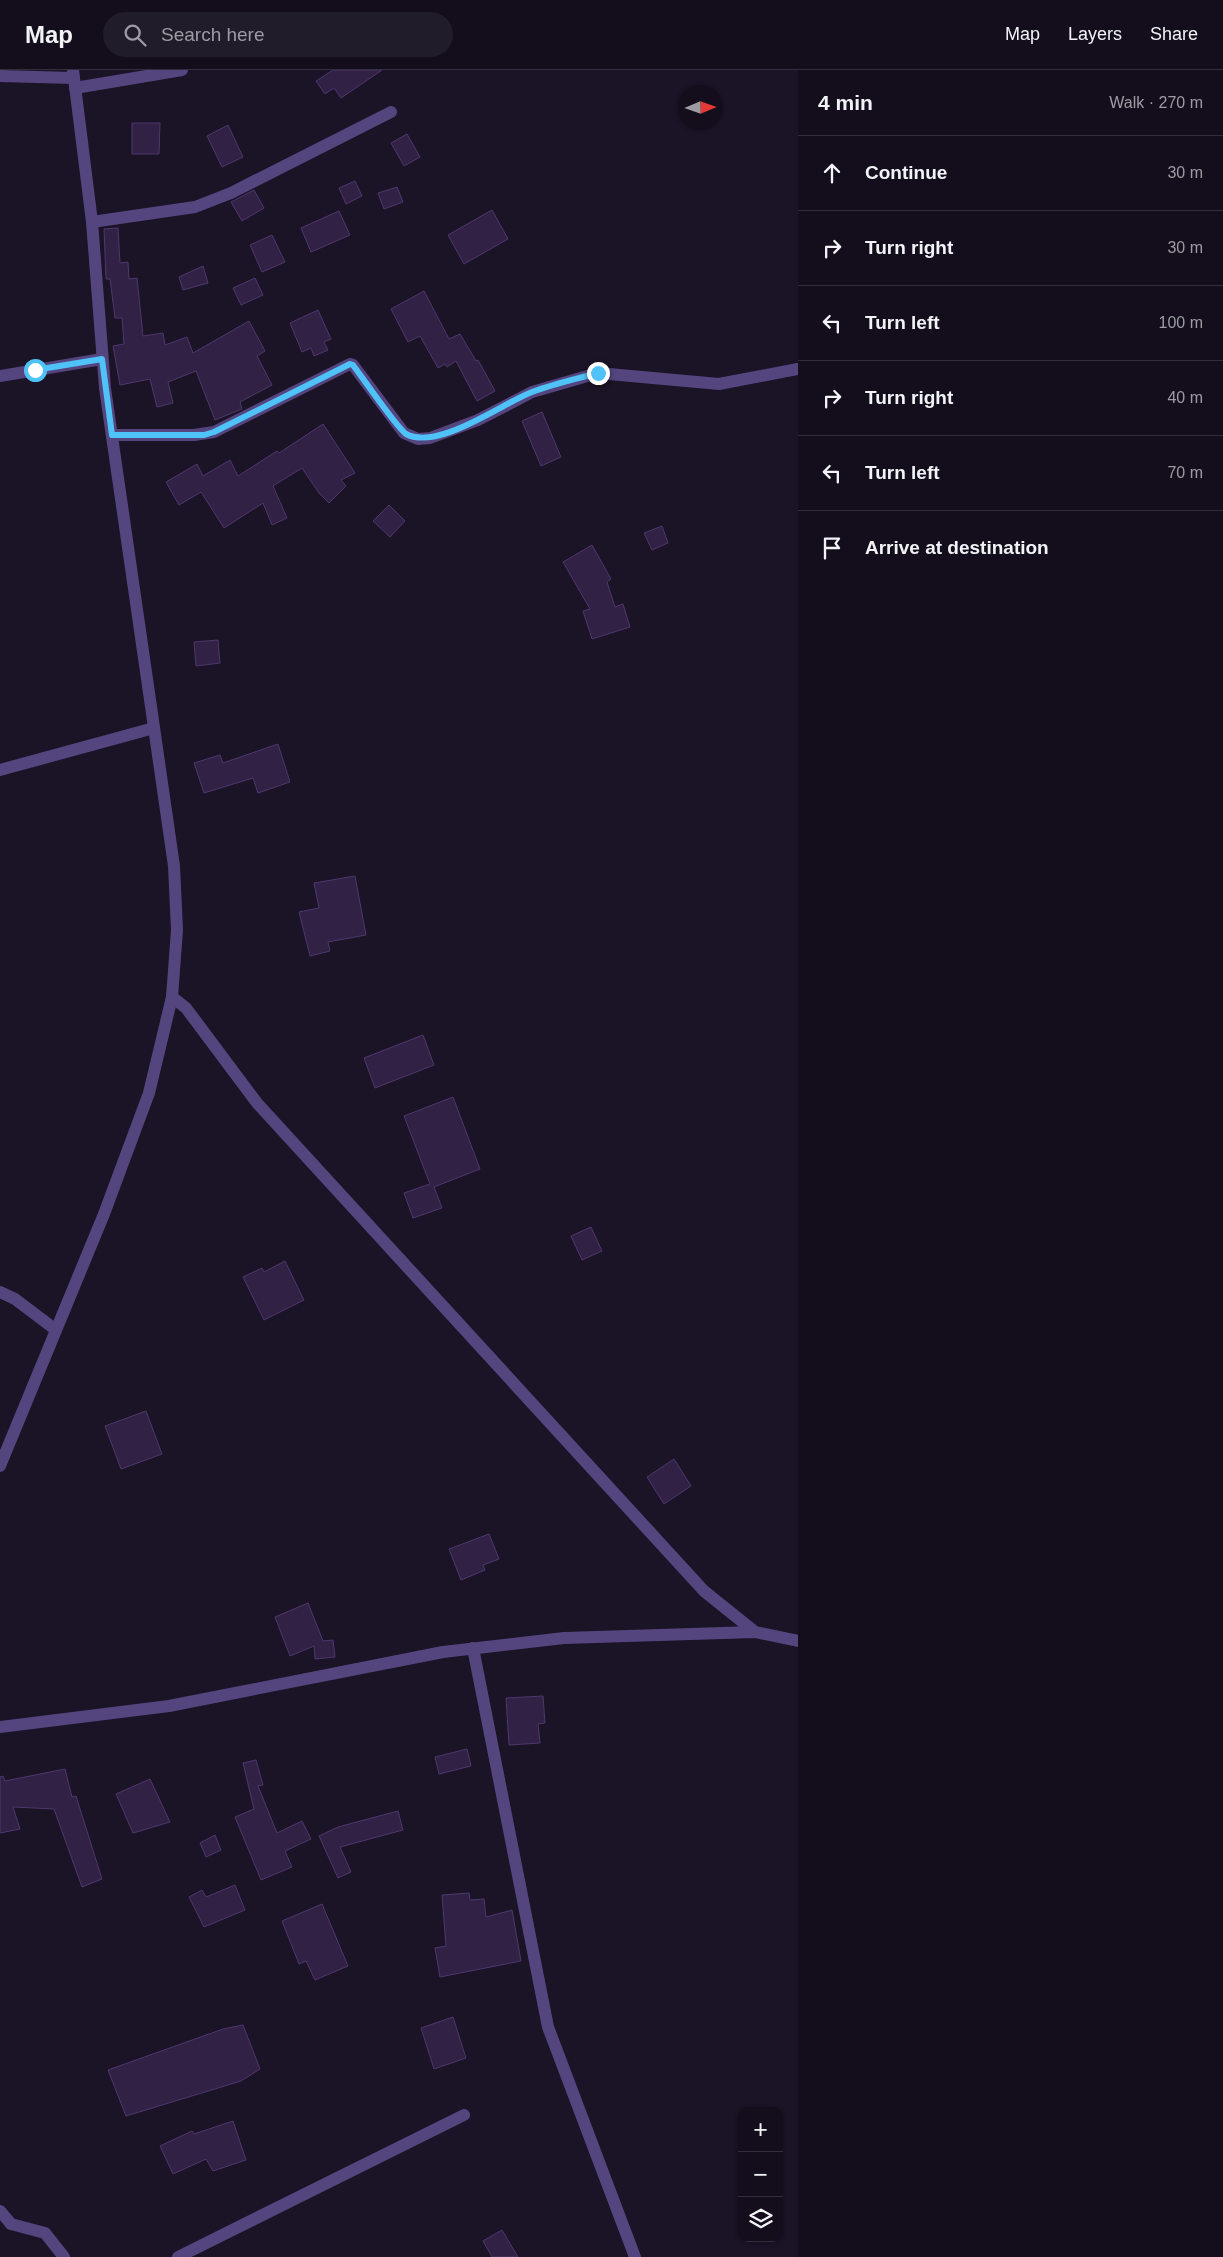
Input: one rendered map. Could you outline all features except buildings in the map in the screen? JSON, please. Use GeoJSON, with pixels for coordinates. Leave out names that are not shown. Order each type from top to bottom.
{"type":"FeatureCollection","features":[{"type":"Feature","properties":{"kind":"street"},"geometry":{"type":"LineString","coordinates":[[0,76],[74,79],[182,70]]}},
{"type":"Feature","properties":{"kind":"street"},"geometry":{"type":"LineString","coordinates":[[0,1466],[104,1214],[149,1092],[172,997],[177,930],[174,866],[102,359],[92,222],[74,79]]}},
{"type":"Feature","properties":{"kind":"street"},"geometry":{"type":"LineString","coordinates":[[92,222],[195,207],[231,193],[391,112]]}},
{"type":"Feature","properties":{"kind":"street"},"geometry":{"type":"LineString","coordinates":[[0,376],[102,359]]}},
{"type":"Feature","properties":{"kind":"street"},"geometry":{"type":"LineString","coordinates":[[112,435],[204,435],[214,432],[350,364],[353,365],[404,433],[418,439],[430,438],[478,420],[532,392],[598,373],[719,384],[798,369]]}},
{"type":"Feature","properties":{"kind":"street"},"geometry":{"type":"LineString","coordinates":[[0,770],[154,728]]}},
{"type":"Feature","properties":{"kind":"street"},"geometry":{"type":"LineString","coordinates":[[172,997],[186,1008],[257,1103],[704,1591],[755,1632]]}},
{"type":"Feature","properties":{"kind":"street"},"geometry":{"type":"LineString","coordinates":[[0,1292],[15,1299],[56,1330]]}},
{"type":"Feature","properties":{"kind":"street"},"geometry":{"type":"LineString","coordinates":[[0,1727],[169,1706],[443,1652],[564,1638],[755,1632],[798,1641]]}},
{"type":"Feature","properties":{"kind":"street"},"geometry":{"type":"LineString","coordinates":[[473,1648],[548,2027],[635,2257]]}},
{"type":"Feature","properties":{"kind":"street"},"geometry":{"type":"LineString","coordinates":[[178,2257],[464,2115]]}},
{"type":"Feature","properties":{"kind":"street"},"geometry":{"type":"LineString","coordinates":[[0,2211],[11,2224],[45,2233],[64,2257]]}},
{"type":"Feature","properties":{"kind":"route"},"geometry":{"type":"LineString","coordinates":[[35,370],[102,359],[112,435],[204,435],[214,432],[346,364],[350,364],[353,365],[404,433],[418,439],[430,438],[478,420],[532,392],[598,373]]}}]}
